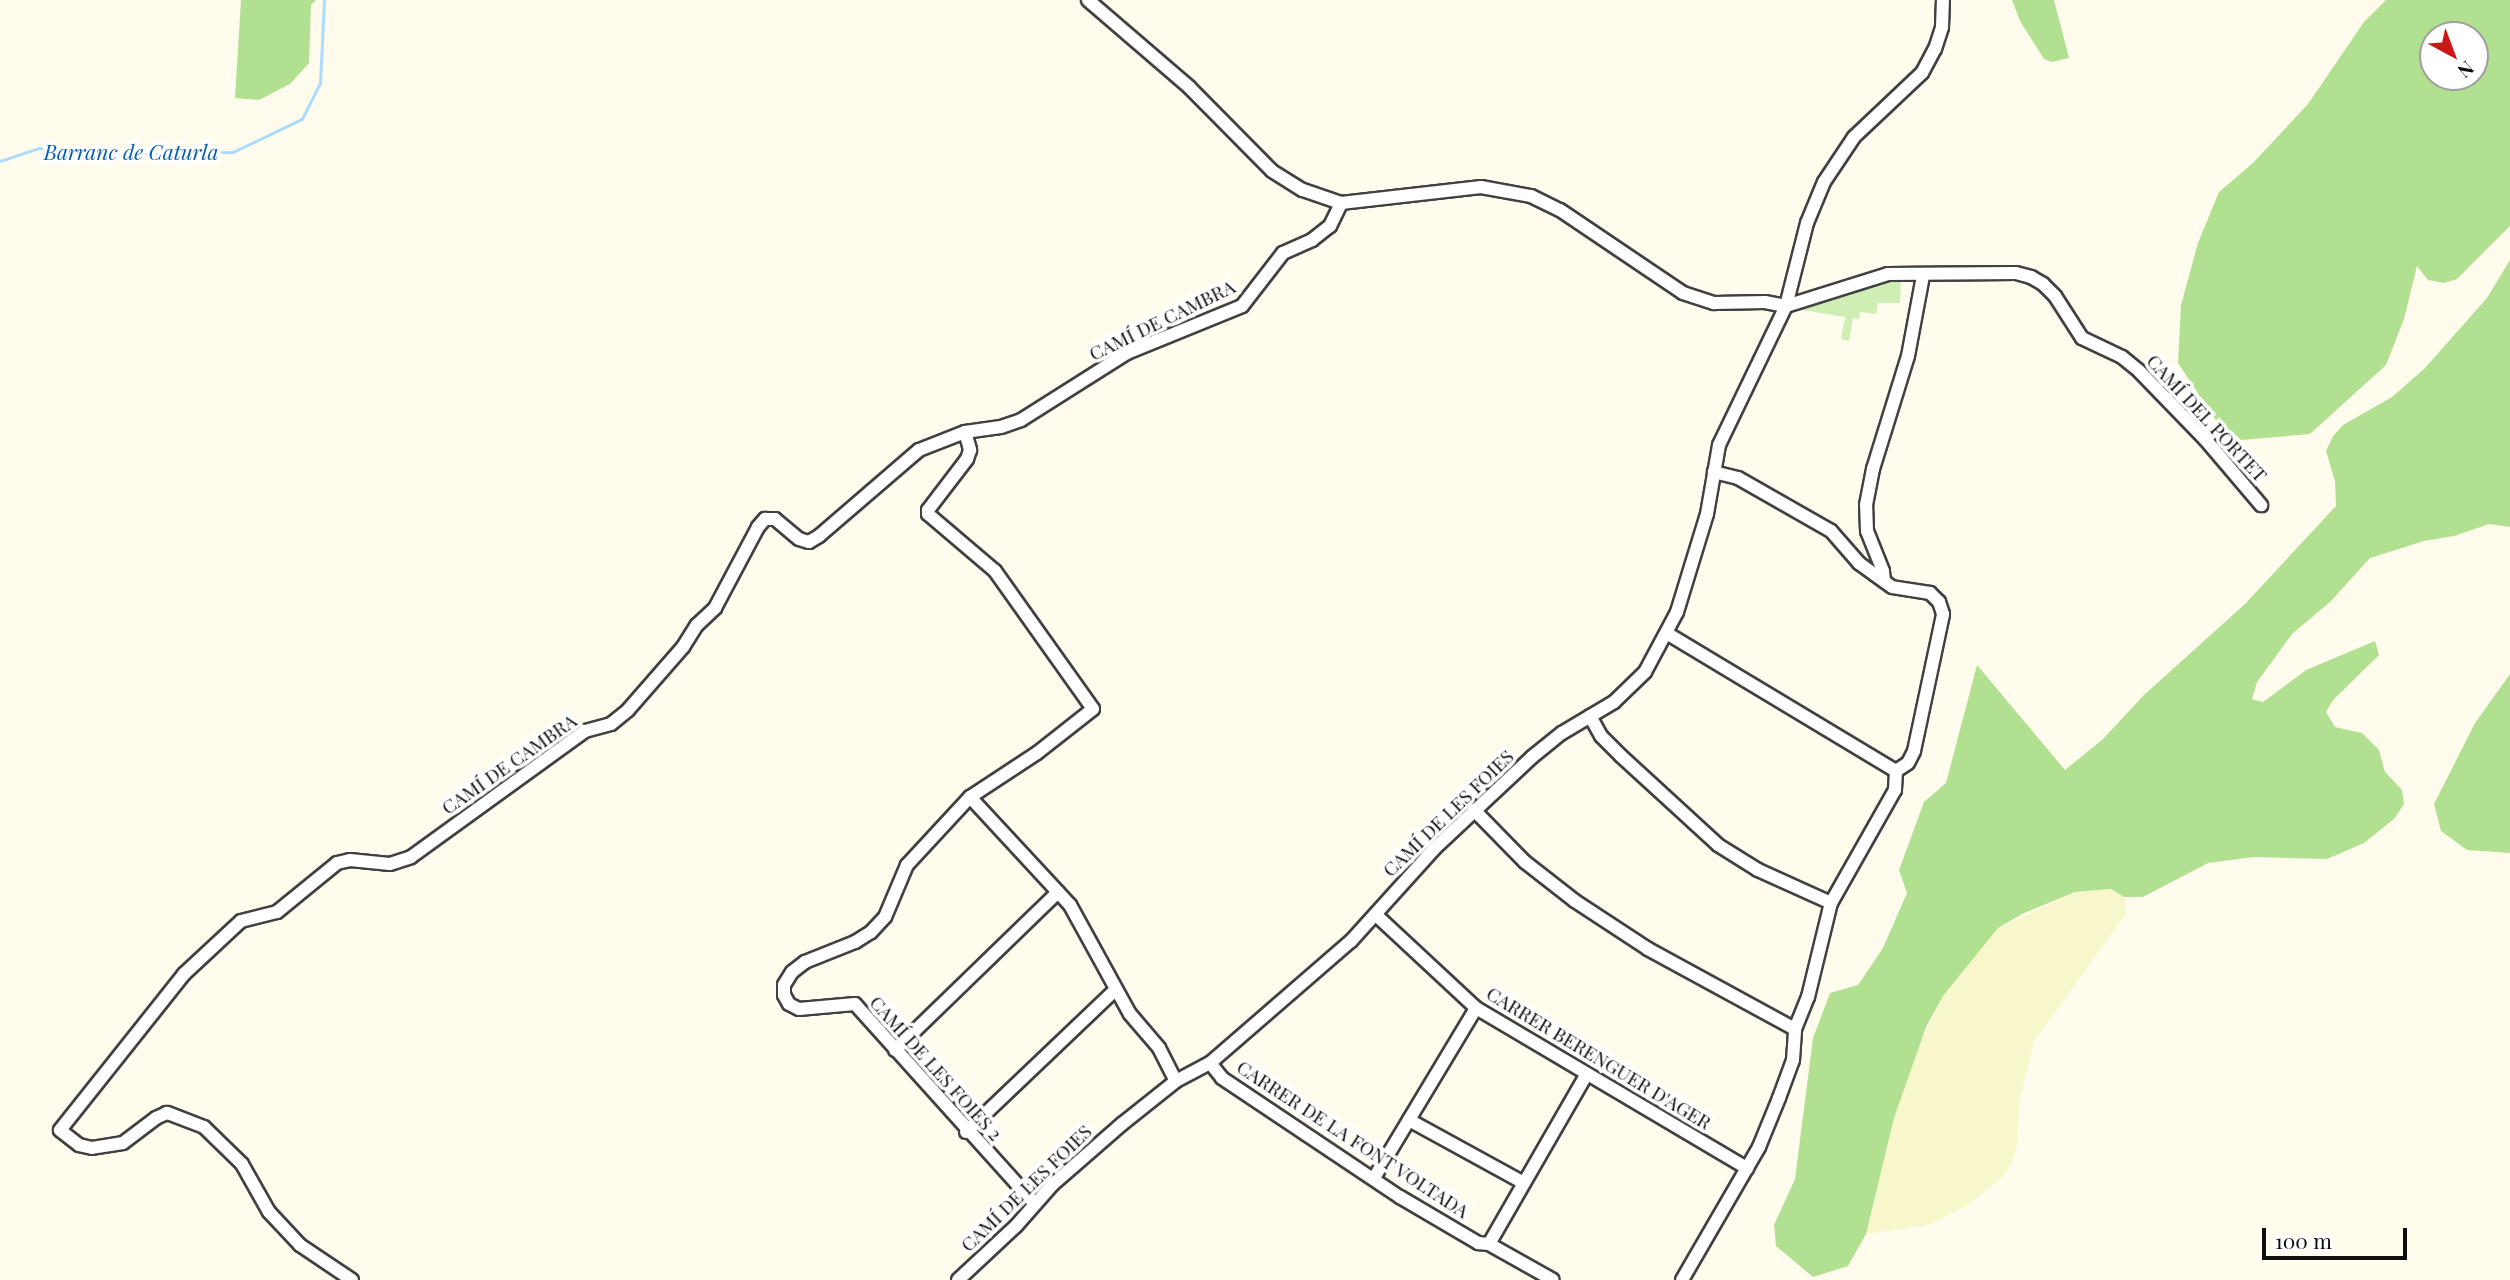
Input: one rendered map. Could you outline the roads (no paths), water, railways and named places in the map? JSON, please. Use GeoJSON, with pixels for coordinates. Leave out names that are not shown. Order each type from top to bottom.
{"type":"FeatureCollection","features":[{"type":"Feature","properties":{"kind":"street"},"geometry":{"type":"LineString","coordinates":[[1088,0],[1188,87],[1272,171],[1303,190],[1341,204],[1481,187],[1531,196],[1560,210],[1683,293],[1714,303],[1765,302],[1786,306]]}},
{"type":"Feature","properties":{"kind":"street","name":"CAMÍ DE LES FOIES"},"geometry":{"type":"LineString","coordinates":[[958,1280],[1102,1141],[1176,1081],[1210,1063],[1376,915],[1425,859],[1475,810],[1562,733],[1602,710],[1635,684],[1668,634],[1687,584],[1723,436],[1786,306],[1807,223],[1824,182],[1854,137],[1922,73],[1935,49],[1942,27],[1943,0]]}},
{"type":"Feature","properties":{"kind":"street","name":"CAMÍ DE CAMBRA"},"geometry":{"type":"LineString","coordinates":[[352,1280],[300,1245],[269,1212],[242,1164],[204,1127],[167,1113],[123,1143],[92,1148],[79,1145],[60,1130],[184,974],[241,921],[278,912],[337,863],[350,860],[390,864],[411,857],[585,731],[611,724],[628,710],[683,647],[697,625],[715,608],[758,527],[765,519],[775,519],[799,538],[809,542],[919,450],[965,432],[1001,427],[1021,420],[1127,354],[1242,306],[1283,253],[1312,240],[1330,226],[1341,204]]}},
{"type":"Feature","properties":{"kind":"street","name":"CAMÍ DEL PORTET"},"geometry":{"type":"LineString","coordinates":[[1786,306],[1874,276],[2016,274],[2043,284],[2074,330],[2082,338],[2122,357],[2139,372],[2205,439],[2261,505]]}},
{"type":"Feature","properties":{"kind":"street"},"geometry":{"type":"LineString","coordinates":[[1884,581],[1883,571],[1867,531],[1866,505],[1873,469],[1908,356],[1923,276]]}},
{"type":"Feature","properties":{"kind":"street"},"geometry":{"type":"LineString","coordinates":[[965,432],[970,450],[967,459],[928,510],[928,514],[995,571],[1093,709],[1037,753],[970,797],[1058,892],[1080,922],[1130,1014],[1159,1048],[1176,1081]]}},
{"type":"Feature","properties":{"kind":"street"},"geometry":{"type":"LineString","coordinates":[[1714,472],[1738,478],[1831,531],[1859,563],[1892,587],[1930,593],[1939,602],[1943,614],[1914,751],[1908,763],[1896,771]]}},
{"type":"Feature","properties":{"kind":"street"},"geometry":{"type":"LineString","coordinates":[[1668,634],[1896,771]]}},
{"type":"Feature","properties":{"kind":"street"},"geometry":{"type":"LineString","coordinates":[[1590,716],[1601,736],[1621,757],[1718,845],[1758,870],[1830,903]]}},
{"type":"Feature","properties":{"kind":"street"},"geometry":{"type":"LineString","coordinates":[[1682,1280],[1759,1147],[1793,1060],[1795,1030],[1808,997],[1830,903],[1895,790],[1896,771]]}},
{"type":"Feature","properties":{"kind":"street","name":"CAMÍ DE LES FOIES 2"},"geometry":{"type":"LineString","coordinates":[[970,797],[908,866],[885,917],[871,932],[855,942],[805,962],[792,972],[784,985],[784,995],[789,1004],[799,1009],[855,1004],[967,1132],[1035,1204]]}},
{"type":"Feature","properties":{"kind":"street"},"geometry":{"type":"LineString","coordinates":[[1475,810],[1525,862],[1575,901],[1648,949],[1795,1030]]}},
{"type":"Feature","properties":{"kind":"street"},"geometry":{"type":"LineString","coordinates":[[895,1051],[1058,892]]}},
{"type":"Feature","properties":{"kind":"street","name":"CARRER BERENGUER D'AGER"},"geometry":{"type":"LineString","coordinates":[[1376,915],[1476,1008],[1747,1168]]}},
{"type":"Feature","properties":{"kind":"street"},"geometry":{"type":"LineString","coordinates":[[967,1132],[1116,989]]}},
{"type":"Feature","properties":{"kind":"street"},"geometry":{"type":"LineString","coordinates":[[1374,1178],[1476,1008]]}},
{"type":"Feature","properties":{"kind":"street","name":"CARRER DE LA FONT VOLTADA"},"geometry":{"type":"LineString","coordinates":[[1210,1063],[1222,1078],[1374,1178],[1478,1243],[1489,1244],[1553,1280]]}},
{"type":"Feature","properties":{"kind":"street"},"geometry":{"type":"LineString","coordinates":[[1489,1244],[1587,1075]]}},
{"type":"Feature","properties":{"kind":"street"},"geometry":{"type":"LineString","coordinates":[[1409,1120],[1524,1183]]}},
{"type":"Feature","properties":{"kind":"waterway","name":"Barranc de Caturla"},"geometry":{"type":"LineString","coordinates":[[0,161],[39,148],[150,154],[233,152],[302,119],[320,83],[324,0]]}}]}
